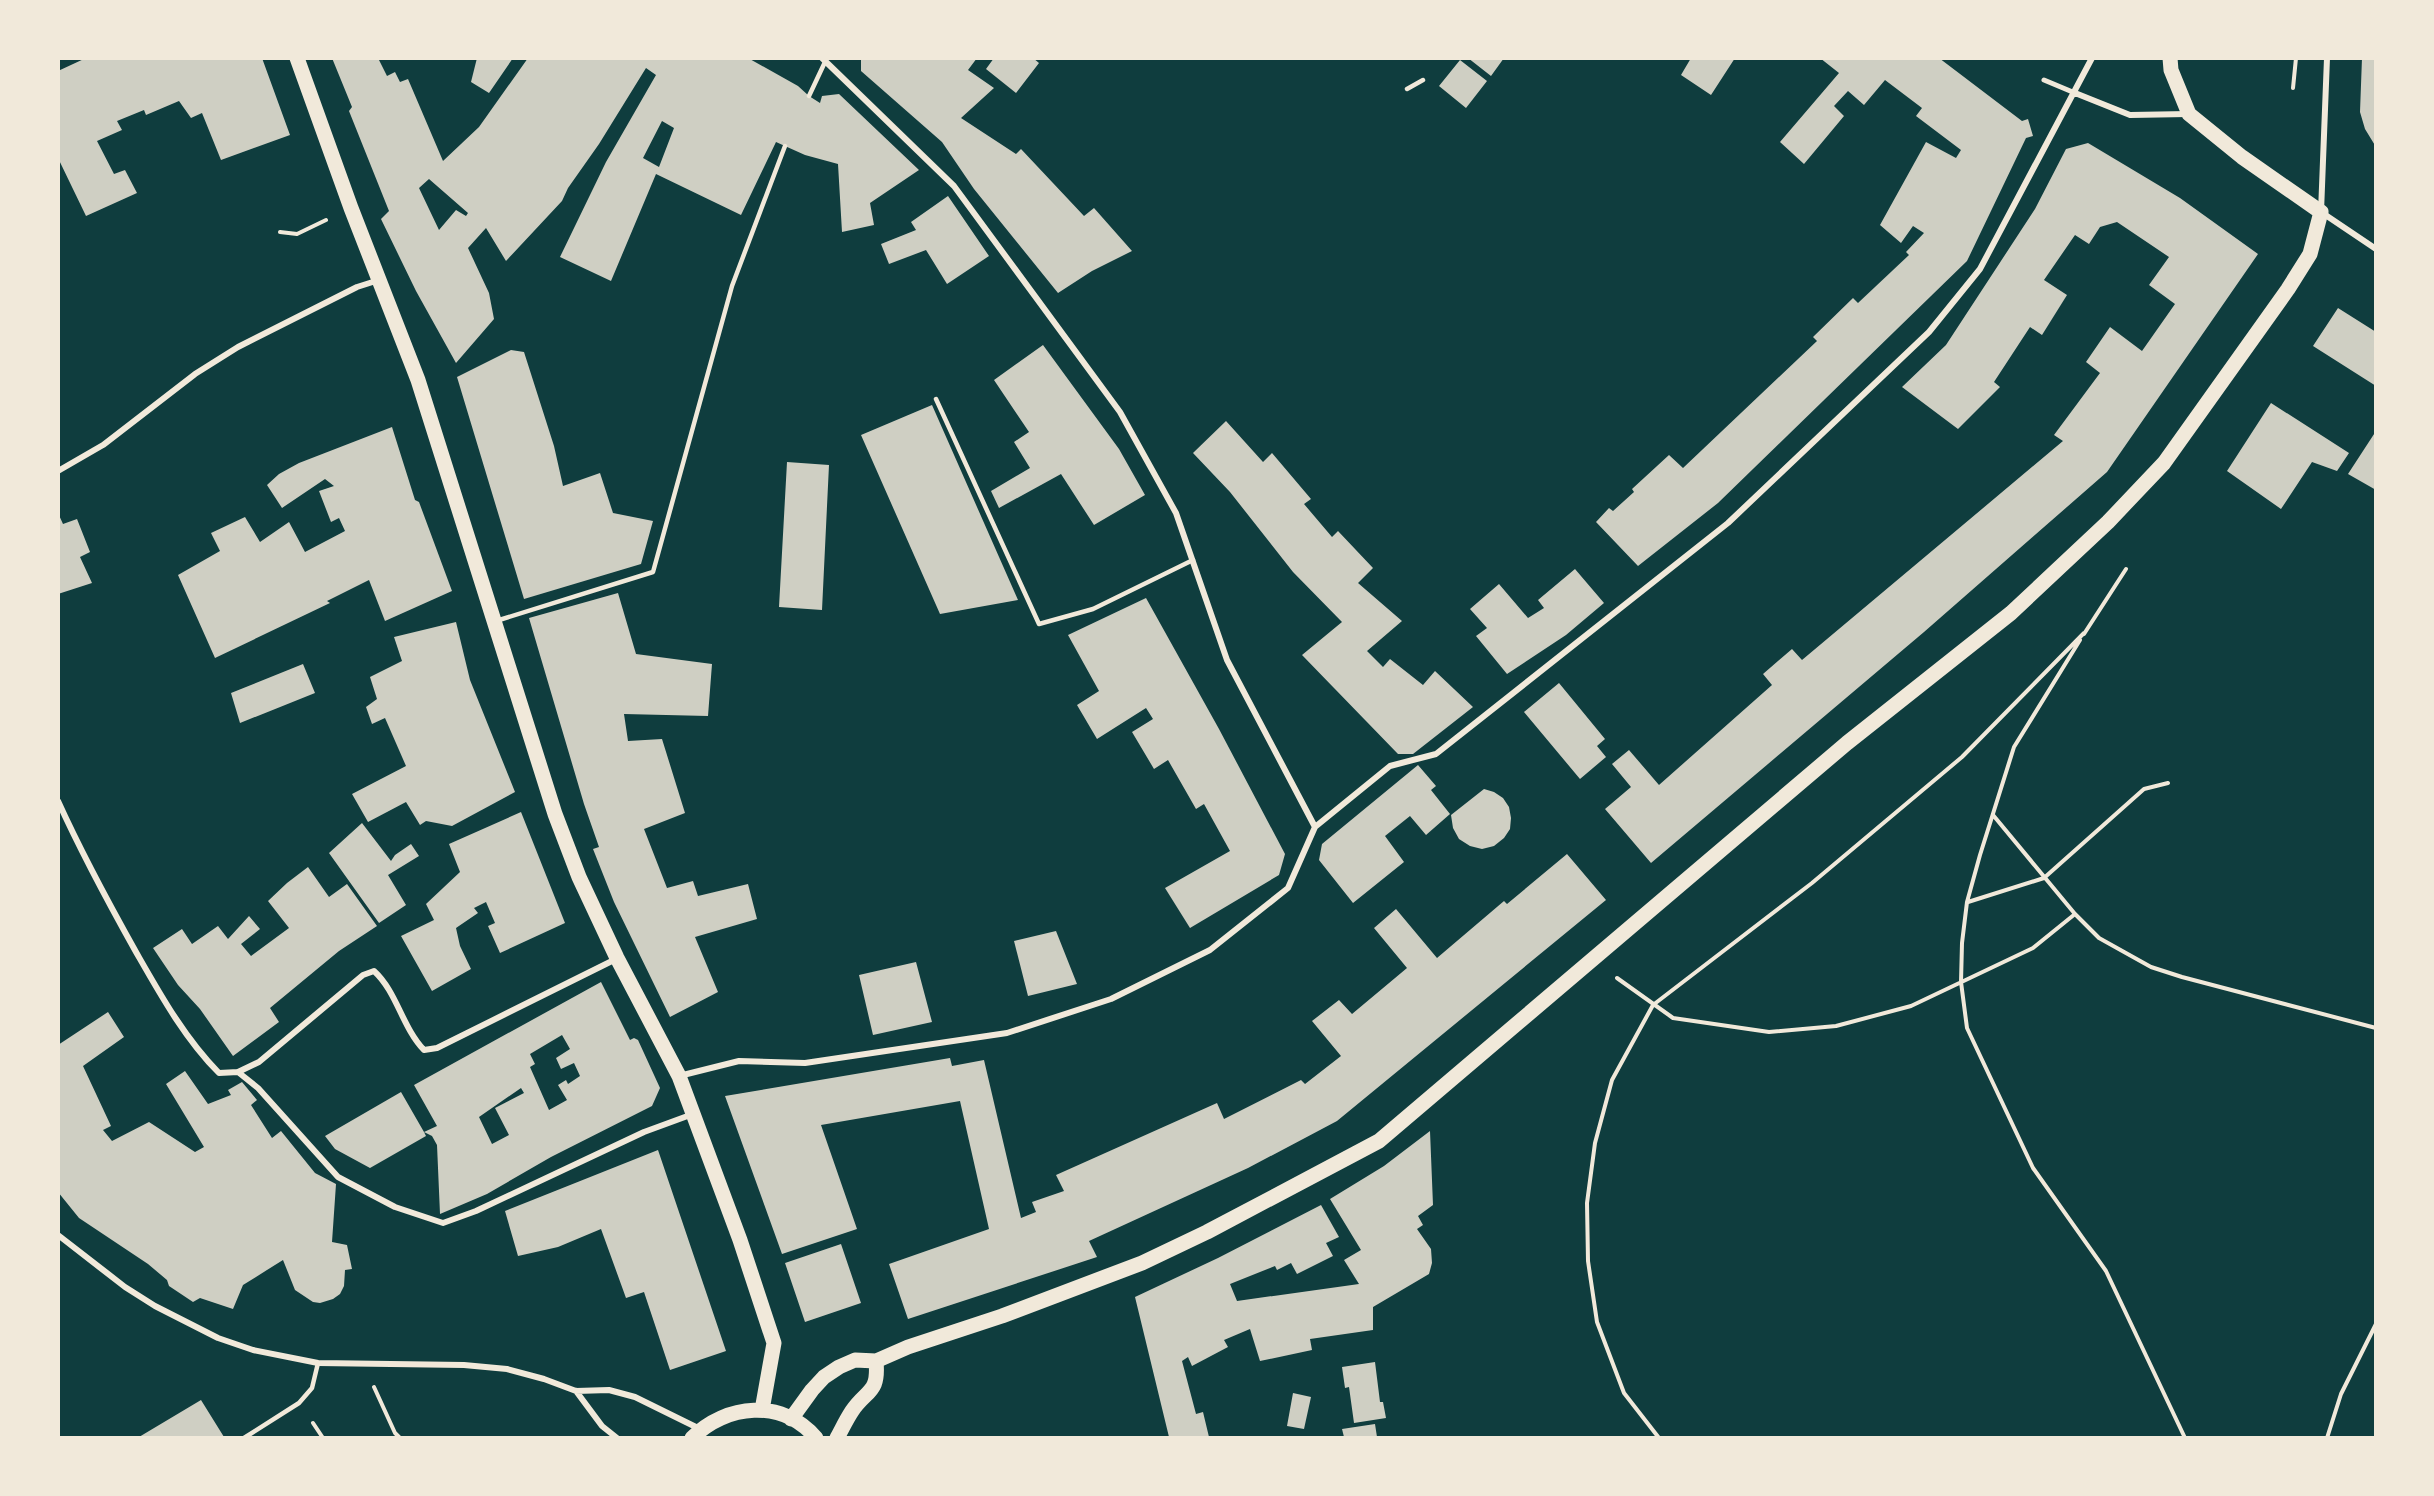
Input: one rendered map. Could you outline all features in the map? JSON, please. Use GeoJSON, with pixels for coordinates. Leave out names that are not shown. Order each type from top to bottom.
{"type":"FeatureCollection","features":[{"type":"Feature","properties":{"kind":"main road"},"geometry":{"type":"LineString","coordinates":[[297,58],[351,208],[418,380],[555,814],[579,877],[617,958],[679,1076],[740,1240],[774,1343],[762,1410]]}},
{"type":"Feature","properties":{"kind":"main road"},"geometry":{"type":"LineString","coordinates":[[791,1419],[824,1377],[855,1360],[876,1361],[908,1347],[1023,1308],[1142,1263],[1207,1232],[1379,1141],[1847,743],[2011,613],[2108,522],[2164,463],[2288,289],[2310,254],[2321,212],[2242,157],[2189,114],[2172,70],[2170,58]]}},
{"type":"Feature","properties":{"kind":"main road"},"geometry":{"type":"LineString","coordinates":[[837,1437],[853,1409],[874,1387],[878,1376],[876,1361]]}},
{"type":"Feature","properties":{"kind":"main road"},"geometry":{"type":"LineString","coordinates":[[696,1433],[729,1413],[762,1410],[772,1411],[791,1419],[816,1437]]}},
{"type":"Feature","properties":{"kind":"street"},"geometry":{"type":"LineString","coordinates":[[679,1076],[738,1060],[805,1063],[1007,1033],[1111,999],[1210,950],[1288,888],[1316,827],[1390,766],[1436,754],[1728,523],[1929,332],[1980,269],[2092,58]]}},
{"type":"Feature","properties":{"kind":"street"},"geometry":{"type":"LineString","coordinates":[[2327,58],[2321,212],[2376,249]]}},
{"type":"Feature","properties":{"kind":"street"},"geometry":{"type":"LineString","coordinates":[[823,60],[954,186],[1120,412],[1176,513],[1227,660],[1316,827]]}},
{"type":"Feature","properties":{"kind":"street"},"geometry":{"type":"LineString","coordinates":[[2043,80],[2130,115],[2189,114]]}},
{"type":"Feature","properties":{"kind":"street"},"geometry":{"type":"LineString","coordinates":[[58,471],[104,445],[188,379],[230,352],[349,291],[380,279]]}},
{"type":"Feature","properties":{"kind":"street"},"geometry":{"type":"LineString","coordinates":[[58,801],[86,863],[142,962],[201,1055],[219,1073],[238,1072],[259,1062],[363,975],[374,970],[384,980],[416,1041],[424,1050],[437,1048],[617,958]]}},
{"type":"Feature","properties":{"kind":"street"},"geometry":{"type":"LineString","coordinates":[[238,1072],[258,1088],[338,1177],[395,1207],[443,1223],[476,1211],[644,1132],[694,1114]]}},
{"type":"Feature","properties":{"kind":"street"},"geometry":{"type":"LineString","coordinates":[[58,1235],[125,1287],[185,1322],[218,1338],[285,1358],[318,1363],[464,1365],[507,1369],[576,1391],[609,1390],[635,1397],[696,1433]]}},
{"type":"Feature","properties":{"kind":"street"},"geometry":{"type":"LineString","coordinates":[[576,1391],[602,1426],[617,1437]]}},
{"type":"Feature","properties":{"kind":"lane"},"geometry":{"type":"LineString","coordinates":[[809,96],[823,60]]}},
{"type":"Feature","properties":{"kind":"lane"},"geometry":{"type":"LineString","coordinates":[[1407,89],[1423,80]]}},
{"type":"Feature","properties":{"kind":"lane"},"geometry":{"type":"LineString","coordinates":[[493,621],[653,572],[732,286],[785,146]]}},
{"type":"Feature","properties":{"kind":"lane"},"geometry":{"type":"LineString","coordinates":[[936,399],[1039,624],[1093,609],[1192,560]]}},
{"type":"Feature","properties":{"kind":"lane"},"geometry":{"type":"LineString","coordinates":[[244,1437],[299,1403],[312,1388],[318,1363]]}},
{"type":"Feature","properties":{"kind":"path"},"geometry":{"type":"LineString","coordinates":[[2293,88],[2296,58]]}},
{"type":"Feature","properties":{"kind":"path"},"geometry":{"type":"LineString","coordinates":[[280,232],[297,234],[311,227]]}},
{"type":"Feature","properties":{"kind":"path"},"geometry":{"type":"LineString","coordinates":[[2126,569],[2014,747],[1967,902],[1962,943],[1961,982],[1967,1028],[2033,1168],[2106,1271],[2185,1437]]}},
{"type":"Feature","properties":{"kind":"path"},"geometry":{"type":"LineString","coordinates":[[1659,1437],[1624,1393],[1597,1322],[1588,1261],[1587,1203],[1595,1143],[1612,1080],[1653,1005],[1812,883],[1962,757],[2084,633]]}},
{"type":"Feature","properties":{"kind":"path"},"geometry":{"type":"LineString","coordinates":[[1967,902],[2044,878],[2144,789],[2168,783]]}},
{"type":"Feature","properties":{"kind":"path"},"geometry":{"type":"LineString","coordinates":[[1993,814],[2044,878],[2099,938],[2151,967],[2376,1029]]}},
{"type":"Feature","properties":{"kind":"path"},"geometry":{"type":"LineString","coordinates":[[1593,961],[1673,1018],[1769,1032],[1836,1026],[1911,1006],[2032,948],[2075,914]]}},
{"type":"Feature","properties":{"kind":"path"},"geometry":{"type":"LineString","coordinates":[[2327,1437],[2342,1394],[2376,1323]]}},
{"type":"Feature","properties":{"kind":"path"},"geometry":{"type":"LineString","coordinates":[[364,1365],[395,1433],[400,1437]]}},
{"type":"Feature","properties":{"kind":"building"},"geometry":{"type":"Polygon","coordinates":[[[86,58],[262,58],[290,135],[221,160],[202,113],[191,118],[179,101],[146,115],[144,110],[117,121],[122,130],[97,141],[114,174],[125,170],[137,193],[86,216],[58,158],[58,71],[86,58]]]}},
{"type":"Feature","properties":{"kind":"building"},"geometry":{"type":"Polygon","coordinates":[[[332,58],[378,58],[387,76],[395,72],[400,82],[408,79],[443,161],[479,127],[528,58],[748,58],[798,86],[820,103],[822,96],[839,94],[919,170],[870,203],[874,225],[842,232],[838,164],[805,155],[776,142],[741,215],[656,174],[611,281],[560,257],[606,162],[656,75],[646,68],[599,144],[568,188],[562,201],[506,261],[486,228],[468,248],[489,293],[494,319],[456,363],[416,291],[381,219],[389,211],[349,111],[352,107],[332,58]],[[662,121],[643,158],[659,167],[674,128],[662,121]],[[429,179],[419,188],[439,230],[456,210],[466,216],[468,213],[429,179]]]}},
{"type":"Feature","properties":{"kind":"building"},"geometry":{"type":"Polygon","coordinates":[[[477,58],[513,58],[489,93],[471,82],[477,58]]]}},
{"type":"Feature","properties":{"kind":"building"},"geometry":{"type":"Polygon","coordinates":[[[861,58],[977,58],[968,70],[994,88],[961,118],[1016,154],[1021,149],[1084,216],[1094,208],[1132,251],[1092,271],[1058,293],[974,189],[942,142],[861,71],[861,58]]]}},
{"type":"Feature","properties":{"kind":"building"},"geometry":{"type":"Polygon","coordinates":[[[994,58],[1033,58],[1039,63],[1016,93],[986,69],[994,58]]]}},
{"type":"Feature","properties":{"kind":"building"},"geometry":{"type":"Polygon","coordinates":[[[1468,58],[1504,58],[1491,76],[1468,58]]]}},
{"type":"Feature","properties":{"kind":"building"},"geometry":{"type":"Polygon","coordinates":[[[1691,58],[1735,58],[1711,95],[1681,75],[1691,58]]]}},
{"type":"Feature","properties":{"kind":"building"},"geometry":{"type":"Polygon","coordinates":[[[1820,58],[1939,58],[2022,121],[2028,119],[2033,136],[2026,138],[1967,261],[1718,503],[1638,566],[1596,522],[1609,508],[1613,511],[1634,492],[1632,489],[1669,455],[1683,468],[1817,341],[1813,337],[1853,298],[1858,303],[1909,255],[1906,252],[1924,233],[1913,226],[1901,243],[1880,225],[1926,142],[1956,158],[1961,150],[1916,116],[1922,108],[1885,80],[1864,105],[1848,91],[1834,106],[1844,116],[1804,164],[1780,142],[1839,73],[1820,58]]]}},
{"type":"Feature","properties":{"kind":"building"},"geometry":{"type":"Polygon","coordinates":[[[2362,58],[2376,58],[2376,147],[2365,129],[2360,112],[2362,58]]]}},
{"type":"Feature","properties":{"kind":"building"},"geometry":{"type":"Polygon","coordinates":[[[1460,60],[1487,81],[1466,108],[1439,86],[1460,60]]]}},
{"type":"Feature","properties":{"kind":"building"},"geometry":{"type":"Polygon","coordinates":[[[2088,143],[2180,198],[2258,254],[2107,472],[1924,632],[1651,863],[1605,809],[1631,787],[1612,764],[1629,750],[1659,785],[1772,685],[1763,674],[1792,649],[1802,660],[2063,441],[2054,435],[2100,373],[2086,362],[2110,327],[2142,351],[2175,304],[2149,285],[2169,257],[2117,222],[2100,227],[2089,244],[2075,235],[2044,280],[2067,295],[2042,335],[2030,327],[1994,382],[2000,387],[1958,429],[1902,387],[1946,345],[2035,209],[2066,149],[2088,143]]]}},
{"type":"Feature","properties":{"kind":"building"},"geometry":{"type":"Polygon","coordinates":[[[948,196],[989,256],[947,284],[926,250],[889,264],[881,244],[916,230],[911,222],[948,196]]]}},
{"type":"Feature","properties":{"kind":"building"},"geometry":{"type":"Polygon","coordinates":[[[2338,308],[2376,332],[2376,386],[2313,346],[2338,308]]]}},
{"type":"Feature","properties":{"kind":"building"},"geometry":{"type":"Polygon","coordinates":[[[1043,345],[1119,449],[1145,495],[1094,525],[1061,474],[999,508],[991,491],[1030,468],[1014,442],[1029,432],[994,380],[1043,345]]]}},
{"type":"Feature","properties":{"kind":"building"},"geometry":{"type":"Polygon","coordinates":[[[511,350],[524,352],[554,446],[563,486],[600,473],[613,513],[653,521],[641,564],[524,599],[457,377],[511,350]]]}},
{"type":"Feature","properties":{"kind":"building"},"geometry":{"type":"Polygon","coordinates":[[[2271,403],[2349,453],[2337,471],[2312,462],[2281,509],[2227,471],[2271,403]]]}},
{"type":"Feature","properties":{"kind":"building"},"geometry":{"type":"Polygon","coordinates":[[[932,405],[1018,600],[940,614],[861,435],[932,405]]]}},
{"type":"Feature","properties":{"kind":"building"},"geometry":{"type":"Polygon","coordinates":[[[1226,421],[1263,462],[1272,453],[1311,499],[1304,504],[1332,537],[1338,531],[1373,568],[1358,583],[1402,621],[1367,651],[1383,667],[1390,659],[1423,685],[1435,671],[1473,707],[1413,754],[1398,754],[1302,655],[1342,622],[1293,572],[1230,492],[1193,453],[1226,421]]]}},
{"type":"Feature","properties":{"kind":"building"},"geometry":{"type":"Polygon","coordinates":[[[392,427],[415,500],[419,502],[452,591],[385,621],[369,580],[327,601],[330,603],[215,658],[178,575],[220,551],[211,533],[245,517],[260,542],[289,522],[305,552],[345,531],[339,518],[331,522],[319,491],[334,486],[325,479],[282,508],[267,485],[279,474],[299,463],[392,427]]]}},
{"type":"Feature","properties":{"kind":"building"},"geometry":{"type":"Polygon","coordinates":[[[2376,431],[2376,490],[2348,474],[2376,431]]]}},
{"type":"Feature","properties":{"kind":"building"},"geometry":{"type":"Polygon","coordinates":[[[787,462],[829,465],[822,610],[779,607],[787,462]]]}},
{"type":"Feature","properties":{"kind":"building"},"geometry":{"type":"Polygon","coordinates":[[[58,513],[63,524],[77,519],[90,552],[80,557],[92,583],[58,594],[58,513]]]}},
{"type":"Feature","properties":{"kind":"building"},"geometry":{"type":"Polygon","coordinates":[[[1575,569],[1604,603],[1566,635],[1507,674],[1476,636],[1487,628],[1470,609],[1499,584],[1528,618],[1544,608],[1538,600],[1575,569]]]}},
{"type":"Feature","properties":{"kind":"building"},"geometry":{"type":"Polygon","coordinates":[[[618,593],[636,654],[712,664],[708,716],[624,714],[628,741],[662,739],[685,813],[644,829],[667,888],[693,881],[698,896],[748,884],[757,919],[695,937],[718,992],[670,1017],[614,902],[593,849],[599,847],[529,618],[618,593]]]}},
{"type":"Feature","properties":{"kind":"building"},"geometry":{"type":"Polygon","coordinates":[[[1146,598],[1285,854],[1279,875],[1190,928],[1165,888],[1230,851],[1204,804],[1196,809],[1168,760],[1154,769],[1132,732],[1153,719],[1146,708],[1097,739],[1077,705],[1099,691],[1068,635],[1146,598]]]}},
{"type":"Feature","properties":{"kind":"building"},"geometry":{"type":"Polygon","coordinates":[[[456,622],[470,680],[515,792],[452,826],[426,821],[420,825],[406,802],[368,822],[352,794],[406,766],[385,718],[372,724],[366,707],[377,699],[370,677],[402,661],[394,637],[456,622]]]}},
{"type":"Feature","properties":{"kind":"building"},"geometry":{"type":"Polygon","coordinates":[[[303,664],[315,693],[240,723],[231,693],[303,664]]]}},
{"type":"Feature","properties":{"kind":"building"},"geometry":{"type":"Polygon","coordinates":[[[1559,683],[1605,739],[1597,746],[1606,757],[1580,779],[1524,712],[1559,683]]]}},
{"type":"Feature","properties":{"kind":"building"},"geometry":{"type":"Polygon","coordinates":[[[1418,765],[1436,786],[1431,790],[1450,814],[1426,835],[1410,816],[1385,836],[1404,862],[1353,903],[1319,860],[1322,844],[1418,765]]]}},
{"type":"Feature","properties":{"kind":"building"},"geometry":{"type":"Polygon","coordinates":[[[1484,789],[1503,798],[1509,807],[1511,818],[1510,829],[1504,838],[1494,846],[1482,849],[1470,846],[1459,839],[1453,828],[1451,815],[1484,789]]]}},
{"type":"Feature","properties":{"kind":"building"},"geometry":{"type":"Polygon","coordinates":[[[521,812],[565,923],[500,953],[488,926],[495,923],[486,902],[474,908],[478,913],[456,928],[460,946],[471,969],[432,991],[401,936],[434,920],[426,904],[460,872],[449,844],[521,812]]]}},
{"type":"Feature","properties":{"kind":"building"},"geometry":{"type":"Polygon","coordinates":[[[362,823],[391,861],[395,855],[411,844],[419,856],[388,875],[406,905],[379,923],[329,853],[362,823]]]}},
{"type":"Feature","properties":{"kind":"building"},"geometry":{"type":"Polygon","coordinates":[[[1567,854],[1606,900],[1337,1121],[1248,1168],[1089,1241],[1097,1257],[908,1319],[889,1264],[989,1229],[960,1101],[821,1125],[857,1229],[782,1254],[725,1096],[950,1058],[952,1066],[984,1060],[1021,1218],[1036,1212],[1032,1202],[1064,1191],[1056,1175],[1217,1103],[1224,1119],[1301,1080],[1305,1084],[1341,1056],[1312,1021],[1339,1000],[1352,1014],[1407,968],[1374,928],[1396,909],[1437,958],[1504,901],[1507,904],[1567,854]]]}},
{"type":"Feature","properties":{"kind":"building"},"geometry":{"type":"Polygon","coordinates":[[[308,867],[329,897],[347,884],[377,926],[339,951],[270,1008],[279,1022],[233,1056],[200,1009],[178,985],[153,948],[182,929],[192,944],[218,926],[228,939],[249,916],[260,929],[241,944],[251,956],[289,928],[268,901],[308,867]]]}},
{"type":"Feature","properties":{"kind":"building"},"geometry":{"type":"Polygon","coordinates":[[[1056,931],[1077,984],[1028,996],[1014,941],[1056,931]]]}},
{"type":"Feature","properties":{"kind":"building"},"geometry":{"type":"Polygon","coordinates":[[[916,962],[932,1022],[873,1035],[859,975],[916,962]]]}},
{"type":"Feature","properties":{"kind":"building"},"geometry":{"type":"Polygon","coordinates":[[[601,982],[630,1040],[634,1038],[638,1040],[660,1088],[652,1106],[551,1157],[487,1194],[440,1214],[437,1145],[432,1136],[424,1132],[437,1126],[414,1085],[601,982]],[[562,1035],[530,1054],[535,1064],[530,1067],[549,1110],[567,1100],[558,1085],[566,1080],[568,1084],[580,1076],[574,1063],[561,1069],[556,1058],[570,1049],[562,1035]],[[521,1088],[479,1117],[492,1144],[509,1135],[495,1108],[524,1093],[521,1088]]]}},
{"type":"Feature","properties":{"kind":"building"},"geometry":{"type":"Polygon","coordinates":[[[108,1012],[124,1037],[83,1066],[111,1126],[103,1130],[112,1141],[149,1122],[195,1152],[204,1147],[166,1084],[185,1071],[208,1104],[231,1095],[228,1090],[242,1082],[257,1100],[251,1105],[272,1138],[281,1131],[315,1173],[336,1184],[332,1242],[347,1245],[352,1269],[345,1270],[344,1286],[340,1294],[320,1303],[313,1302],[295,1290],[283,1260],[243,1285],[233,1309],[200,1298],[193,1302],[169,1286],[167,1280],[148,1264],[79,1218],[58,1192],[58,1045],[108,1012]]]}},
{"type":"Feature","properties":{"kind":"building"},"geometry":{"type":"Polygon","coordinates":[[[401,1092],[426,1136],[370,1168],[335,1149],[325,1136],[401,1092]]]}},
{"type":"Feature","properties":{"kind":"building"},"geometry":{"type":"Polygon","coordinates":[[[1430,1131],[1433,1205],[1418,1216],[1423,1225],[1417,1229],[1431,1249],[1432,1263],[1429,1274],[1373,1307],[1373,1330],[1310,1339],[1312,1350],[1260,1361],[1250,1329],[1224,1340],[1228,1347],[1192,1366],[1188,1357],[1182,1361],[1196,1414],[1203,1412],[1209,1437],[1169,1437],[1135,1297],[1218,1258],[1321,1205],[1339,1237],[1326,1243],[1333,1256],[1297,1274],[1291,1263],[1277,1270],[1275,1266],[1230,1284],[1237,1301],[1359,1284],[1344,1260],[1361,1250],[1330,1199],[1384,1166],[1430,1131]]]}},
{"type":"Feature","properties":{"kind":"building"},"geometry":{"type":"Polygon","coordinates":[[[658,1150],[726,1351],[670,1370],[644,1292],[626,1298],[601,1229],[558,1247],[518,1256],[505,1211],[658,1150]]]}},
{"type":"Feature","properties":{"kind":"building"},"geometry":{"type":"Polygon","coordinates":[[[841,1244],[861,1303],[805,1322],[785,1263],[841,1244]]]}},
{"type":"Feature","properties":{"kind":"building"},"geometry":{"type":"Polygon","coordinates":[[[1375,1362],[1380,1402],[1383,1402],[1386,1418],[1354,1423],[1349,1387],[1345,1388],[1342,1367],[1375,1362]]]}},
{"type":"Feature","properties":{"kind":"building"},"geometry":{"type":"Polygon","coordinates":[[[1293,1393],[1311,1397],[1304,1429],[1287,1426],[1293,1393]]]}},
{"type":"Feature","properties":{"kind":"building"},"geometry":{"type":"Polygon","coordinates":[[[201,1400],[224,1437],[139,1437],[201,1400]]]}},
{"type":"Feature","properties":{"kind":"building"},"geometry":{"type":"Polygon","coordinates":[[[1375,1424],[1377,1437],[1344,1437],[1342,1429],[1375,1424]]]}}]}
